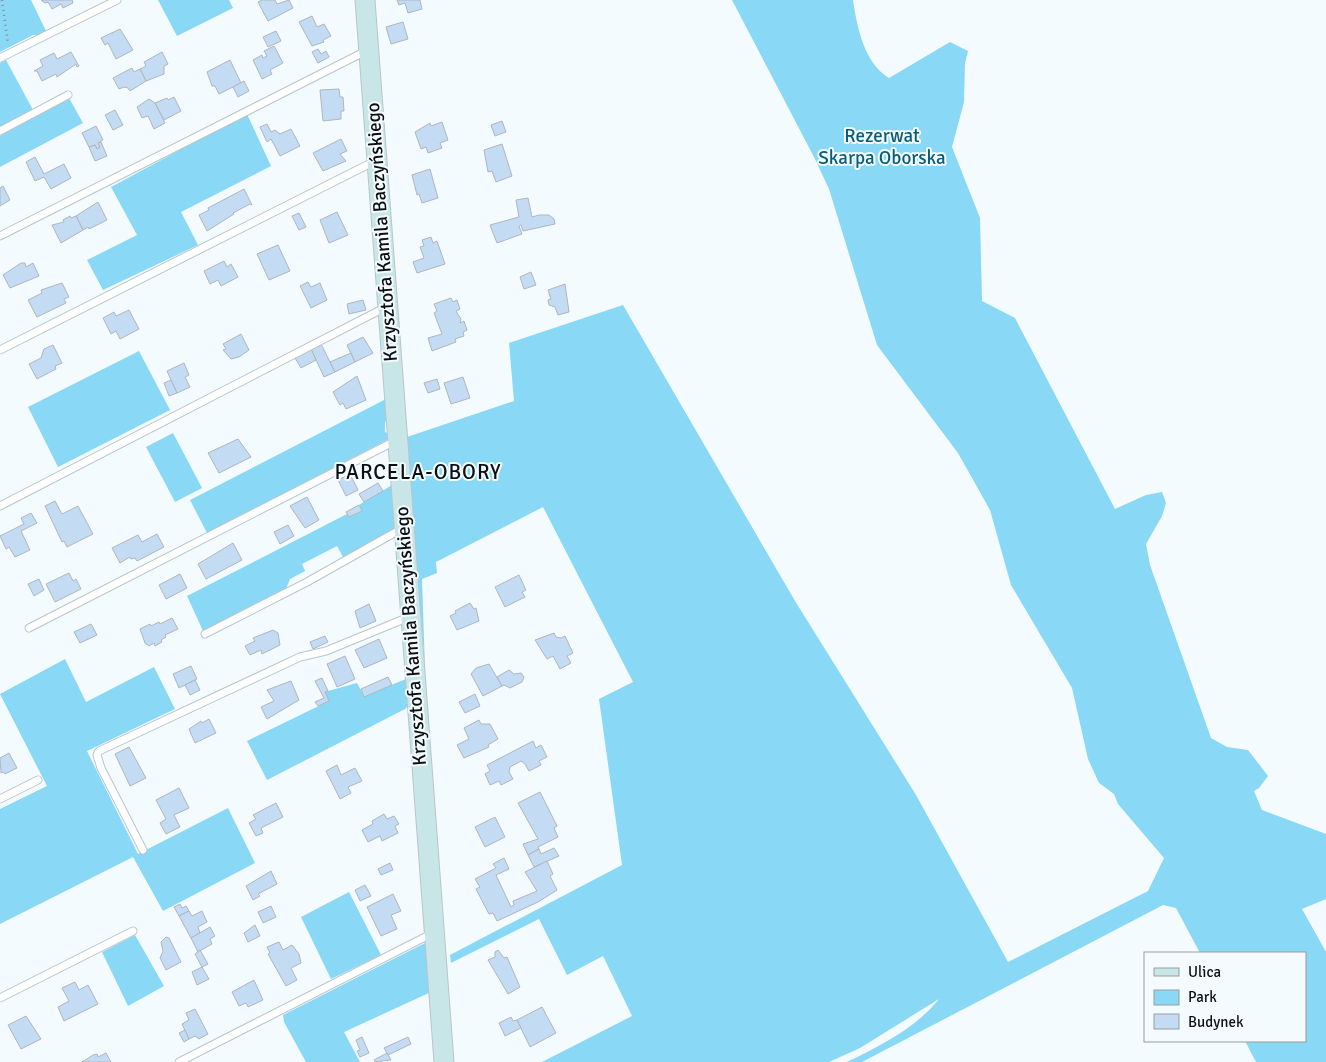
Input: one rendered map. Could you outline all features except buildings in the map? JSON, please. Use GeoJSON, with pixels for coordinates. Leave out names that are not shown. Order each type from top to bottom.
{"type":"FeatureCollection","features":[{"type":"Feature","properties":{"kind":"street","name":"Krzysztofa Kamila Baczyńskiego"},"geometry":{"type":"LineString","coordinates":[[364,0],[444,1062]]}},
{"type":"Feature","properties":{"kind":"lane"},"geometry":{"type":"LineString","coordinates":[[0,58],[116,0]]}},
{"type":"Feature","properties":{"kind":"lane"},"geometry":{"type":"LineString","coordinates":[[0,236],[369,50]]}},
{"type":"Feature","properties":{"kind":"lane"},"geometry":{"type":"LineString","coordinates":[[0,132],[68,96]]}},
{"type":"Feature","properties":{"kind":"lane"},"geometry":{"type":"LineString","coordinates":[[0,350],[377,160]]}},
{"type":"Feature","properties":{"kind":"lane"},"geometry":{"type":"LineString","coordinates":[[0,506],[388,306]]}},
{"type":"Feature","properties":{"kind":"lane"},"geometry":{"type":"LineString","coordinates":[[29,628],[397,440]]}},
{"type":"Feature","properties":{"kind":"lane"},"geometry":{"type":"LineString","coordinates":[[205,634],[307,582],[403,528]]}},
{"type":"Feature","properties":{"kind":"lane"},"geometry":{"type":"LineString","coordinates":[[143,850],[98,760],[99,751],[300,657],[326,651],[410,617]]}},
{"type":"Feature","properties":{"kind":"lane"},"geometry":{"type":"LineString","coordinates":[[0,799],[38,780]]}},
{"type":"Feature","properties":{"kind":"lane"},"geometry":{"type":"LineString","coordinates":[[0,998],[133,931]]}},
{"type":"Feature","properties":{"kind":"lane"},"geometry":{"type":"LineString","coordinates":[[179,1062],[434,932]]}},
{"type":"Feature","properties":{"kind":"path"},"geometry":{"type":"LineString","coordinates":[[2,0],[6,40],[12,52]]}},
{"type":"Feature","properties":{"kind":"green space"},"geometry":{"type":"Polygon","coordinates":[[[0,0],[31,0],[46,31],[40,35],[33,35],[0,52],[0,0]]]}},
{"type":"Feature","properties":{"kind":"green space"},"geometry":{"type":"Polygon","coordinates":[[[158,0],[229,0],[233,8],[177,36],[158,0]]]}},
{"type":"Feature","properties":{"kind":"green space","name":"Rezerwat Skarpa Oborska"},"geometry":{"type":"Polygon","coordinates":[[[732,0],[853,0],[863,44],[873,63],[889,78],[950,42],[968,51],[965,63],[964,102],[952,147],[980,218],[982,301],[1015,318],[1115,509],[1146,495],[1162,492],[1166,503],[1162,516],[1146,544],[1150,565],[1211,738],[1227,747],[1248,750],[1268,776],[1259,788],[1254,791],[1262,810],[1326,834],[1326,899],[1302,909],[1326,952],[1326,1062],[1256,1062],[1246,1042],[1306,1042],[1306,952],[1199,952],[1176,908],[1163,905],[862,1062],[847,1062],[897,1035],[920,1019],[939,999],[860,1048],[829,1062],[542,1062],[632,1016],[603,956],[567,975],[539,919],[451,963],[450,955],[622,865],[599,699],[633,682],[543,507],[436,562],[437,573],[422,579],[425,669],[407,437],[514,401],[509,343],[623,305],[795,601],[916,795],[1008,962],[1148,891],[1164,858],[1118,804],[1114,794],[1099,783],[1088,759],[1072,688],[1011,585],[990,510],[958,453],[877,345],[829,189],[732,0]]]}},
{"type":"Feature","properties":{"kind":"green space"},"geometry":{"type":"Polygon","coordinates":[[[6,60],[33,110],[0,127],[0,63],[6,60]]]}},
{"type":"Feature","properties":{"kind":"green space"},"geometry":{"type":"Polygon","coordinates":[[[69,98],[83,123],[0,167],[0,136],[69,98]]]}},
{"type":"Feature","properties":{"kind":"green space"},"geometry":{"type":"Polygon","coordinates":[[[247,114],[271,166],[181,212],[198,245],[103,290],[87,260],[137,235],[111,187],[247,114]]]}},
{"type":"Feature","properties":{"kind":"green space"},"geometry":{"type":"Polygon","coordinates":[[[139,351],[170,410],[58,467],[28,407],[139,351]]]}},
{"type":"Feature","properties":{"kind":"green space"},"geometry":{"type":"Polygon","coordinates":[[[386,399],[388,419],[385,422],[385,432],[389,434],[389,439],[207,533],[190,500],[386,399]]]}},
{"type":"Feature","properties":{"kind":"green space"},"geometry":{"type":"Polygon","coordinates":[[[173,433],[202,488],[175,502],[146,447],[173,433]]]}},
{"type":"Feature","properties":{"kind":"green space"},"geometry":{"type":"Polygon","coordinates":[[[392,485],[395,529],[343,557],[337,546],[302,564],[305,571],[290,579],[286,589],[203,631],[187,596],[347,514],[349,517],[362,511],[359,505],[392,485]]]}},
{"type":"Feature","properties":{"kind":"green space"},"geometry":{"type":"Polygon","coordinates":[[[65,659],[86,702],[154,667],[175,709],[87,751],[138,854],[228,808],[255,863],[163,911],[133,857],[0,924],[0,809],[47,786],[0,694],[65,659]]]}},
{"type":"Feature","properties":{"kind":"green space"},"geometry":{"type":"Polygon","coordinates":[[[406,679],[408,706],[405,709],[267,780],[247,741],[329,701],[325,692],[357,683],[364,696],[406,679]]]}},
{"type":"Feature","properties":{"kind":"green space"},"geometry":{"type":"Polygon","coordinates":[[[349,892],[381,955],[331,979],[301,917],[349,892]]]}},
{"type":"Feature","properties":{"kind":"green space"},"geometry":{"type":"Polygon","coordinates":[[[135,935],[164,986],[128,1006],[102,952],[135,935]]]}},
{"type":"Feature","properties":{"kind":"green space"},"geometry":{"type":"Polygon","coordinates":[[[427,942],[431,992],[344,1032],[360,1062],[306,1062],[284,1022],[283,1015],[427,942]]]}},
{"type":"Feature","properties":{"kind":"district","name":"PARCELA-OBORY"},"geometry":{"type":"Point","coordinates":[418,472]}}]}
